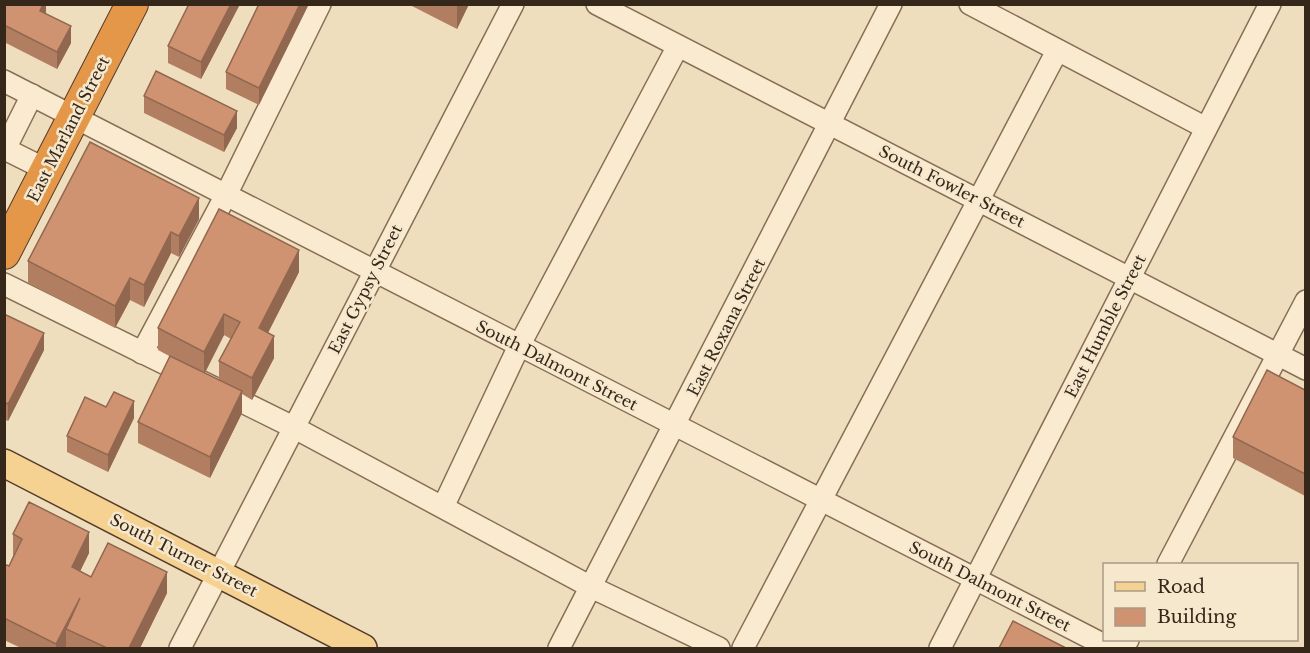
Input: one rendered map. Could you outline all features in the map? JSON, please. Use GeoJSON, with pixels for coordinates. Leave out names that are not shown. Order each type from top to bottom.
{"type":"FeatureCollection","features":[{"type":"Feature","properties":{"kind":"highway","name":"East Marland Street"},"geometry":{"type":"LineString","coordinates":[[4,253],[132,4]]}},
{"type":"Feature","properties":{"kind":"main road","name":"South Turner Street"},"geometry":{"type":"LineString","coordinates":[[4,463],[363,648]]}},
{"type":"Feature","properties":{"kind":"street"},"geometry":{"type":"LineString","coordinates":[[142,353],[226,195],[320,4]]}},
{"type":"Feature","properties":{"kind":"street","name":"East Gypsy Street"},"geometry":{"type":"LineString","coordinates":[[180,648],[513,4]]}},
{"type":"Feature","properties":{"kind":"street","name":"South Fowler Street"},"geometry":{"type":"LineString","coordinates":[[597,4],[1305,369]]}},
{"type":"Feature","properties":{"kind":"street","name":"East Roxana Street"},"geometry":{"type":"LineString","coordinates":[[559,648],[891,4]]}},
{"type":"Feature","properties":{"kind":"street"},"geometry":{"type":"LineString","coordinates":[[970,4],[1206,128]]}},
{"type":"Feature","properties":{"kind":"street","name":"East Humble Street"},"geometry":{"type":"LineString","coordinates":[[940,648],[1269,4]]}},
{"type":"Feature","properties":{"kind":"street"},"geometry":{"type":"LineString","coordinates":[[443,507],[519,346],[678,46]]}},
{"type":"Feature","properties":{"kind":"street"},"geometry":{"type":"LineString","coordinates":[[743,648],[1057,51]]}},
{"type":"Feature","properties":{"kind":"street","name":"South Dalmont Street"},"geometry":{"type":"LineString","coordinates":[[4,81],[1110,648]]}},
{"type":"Feature","properties":{"kind":"street"},"geometry":{"type":"LineString","coordinates":[[32,95],[5,150],[47,170]]}},
{"type":"Feature","properties":{"kind":"street"},"geometry":{"type":"LineString","coordinates":[[4,284],[293,427],[591,587],[719,648]]}},
{"type":"Feature","properties":{"kind":"street"},"geometry":{"type":"LineString","coordinates":[[1169,563],[1305,301]]}},
{"type":"Feature","properties":{"kind":"building"},"geometry":{"type":"Polygon","coordinates":[[[4,4],[43,4],[40,11],[71,26],[57,52],[4,25],[4,4]]]}},
{"type":"Feature","properties":{"kind":"building"},"geometry":{"type":"Polygon","coordinates":[[[189,4],[231,4],[201,62],[168,46],[189,4]]]}},
{"type":"Feature","properties":{"kind":"building"},"geometry":{"type":"Polygon","coordinates":[[[259,4],[300,4],[259,88],[226,72],[259,4]]]}},
{"type":"Feature","properties":{"kind":"building"},"geometry":{"type":"Polygon","coordinates":[[[156,71],[237,111],[224,135],[144,96],[156,71]]]}},
{"type":"Feature","properties":{"kind":"building"},"geometry":{"type":"Polygon","coordinates":[[[90,142],[199,198],[179,236],[171,232],[144,285],[130,278],[115,306],[28,261],[90,142]]]}},
{"type":"Feature","properties":{"kind":"building"},"geometry":{"type":"Polygon","coordinates":[[[219,209],[299,250],[259,328],[274,336],[252,378],[219,361],[240,322],[224,314],[204,352],[158,328],[219,209]]]}},
{"type":"Feature","properties":{"kind":"building"},"geometry":{"type":"Polygon","coordinates":[[[4,314],[44,333],[8,404],[4,402],[4,314]]]}},
{"type":"Feature","properties":{"kind":"building"},"geometry":{"type":"Polygon","coordinates":[[[170,356],[242,391],[210,457],[138,422],[170,356]]]}},
{"type":"Feature","properties":{"kind":"building"},"geometry":{"type":"Polygon","coordinates":[[[1267,370],[1305,390],[1305,474],[1233,437],[1267,370]]]}},
{"type":"Feature","properties":{"kind":"building"},"geometry":{"type":"Polygon","coordinates":[[[114,392],[134,401],[108,455],[67,436],[85,397],[106,407],[114,392]]]}},
{"type":"Feature","properties":{"kind":"building"},"geometry":{"type":"Polygon","coordinates":[[[29,502],[89,532],[72,567],[91,577],[108,543],[167,572],[129,648],[107,648],[66,629],[80,598],[56,644],[4,618],[4,564],[9,566],[22,539],[13,534],[29,502]]]}},
{"type":"Feature","properties":{"kind":"building"},"geometry":{"type":"Polygon","coordinates":[[[1013,621],[1066,648],[999,648],[1013,621]]]}}]}
